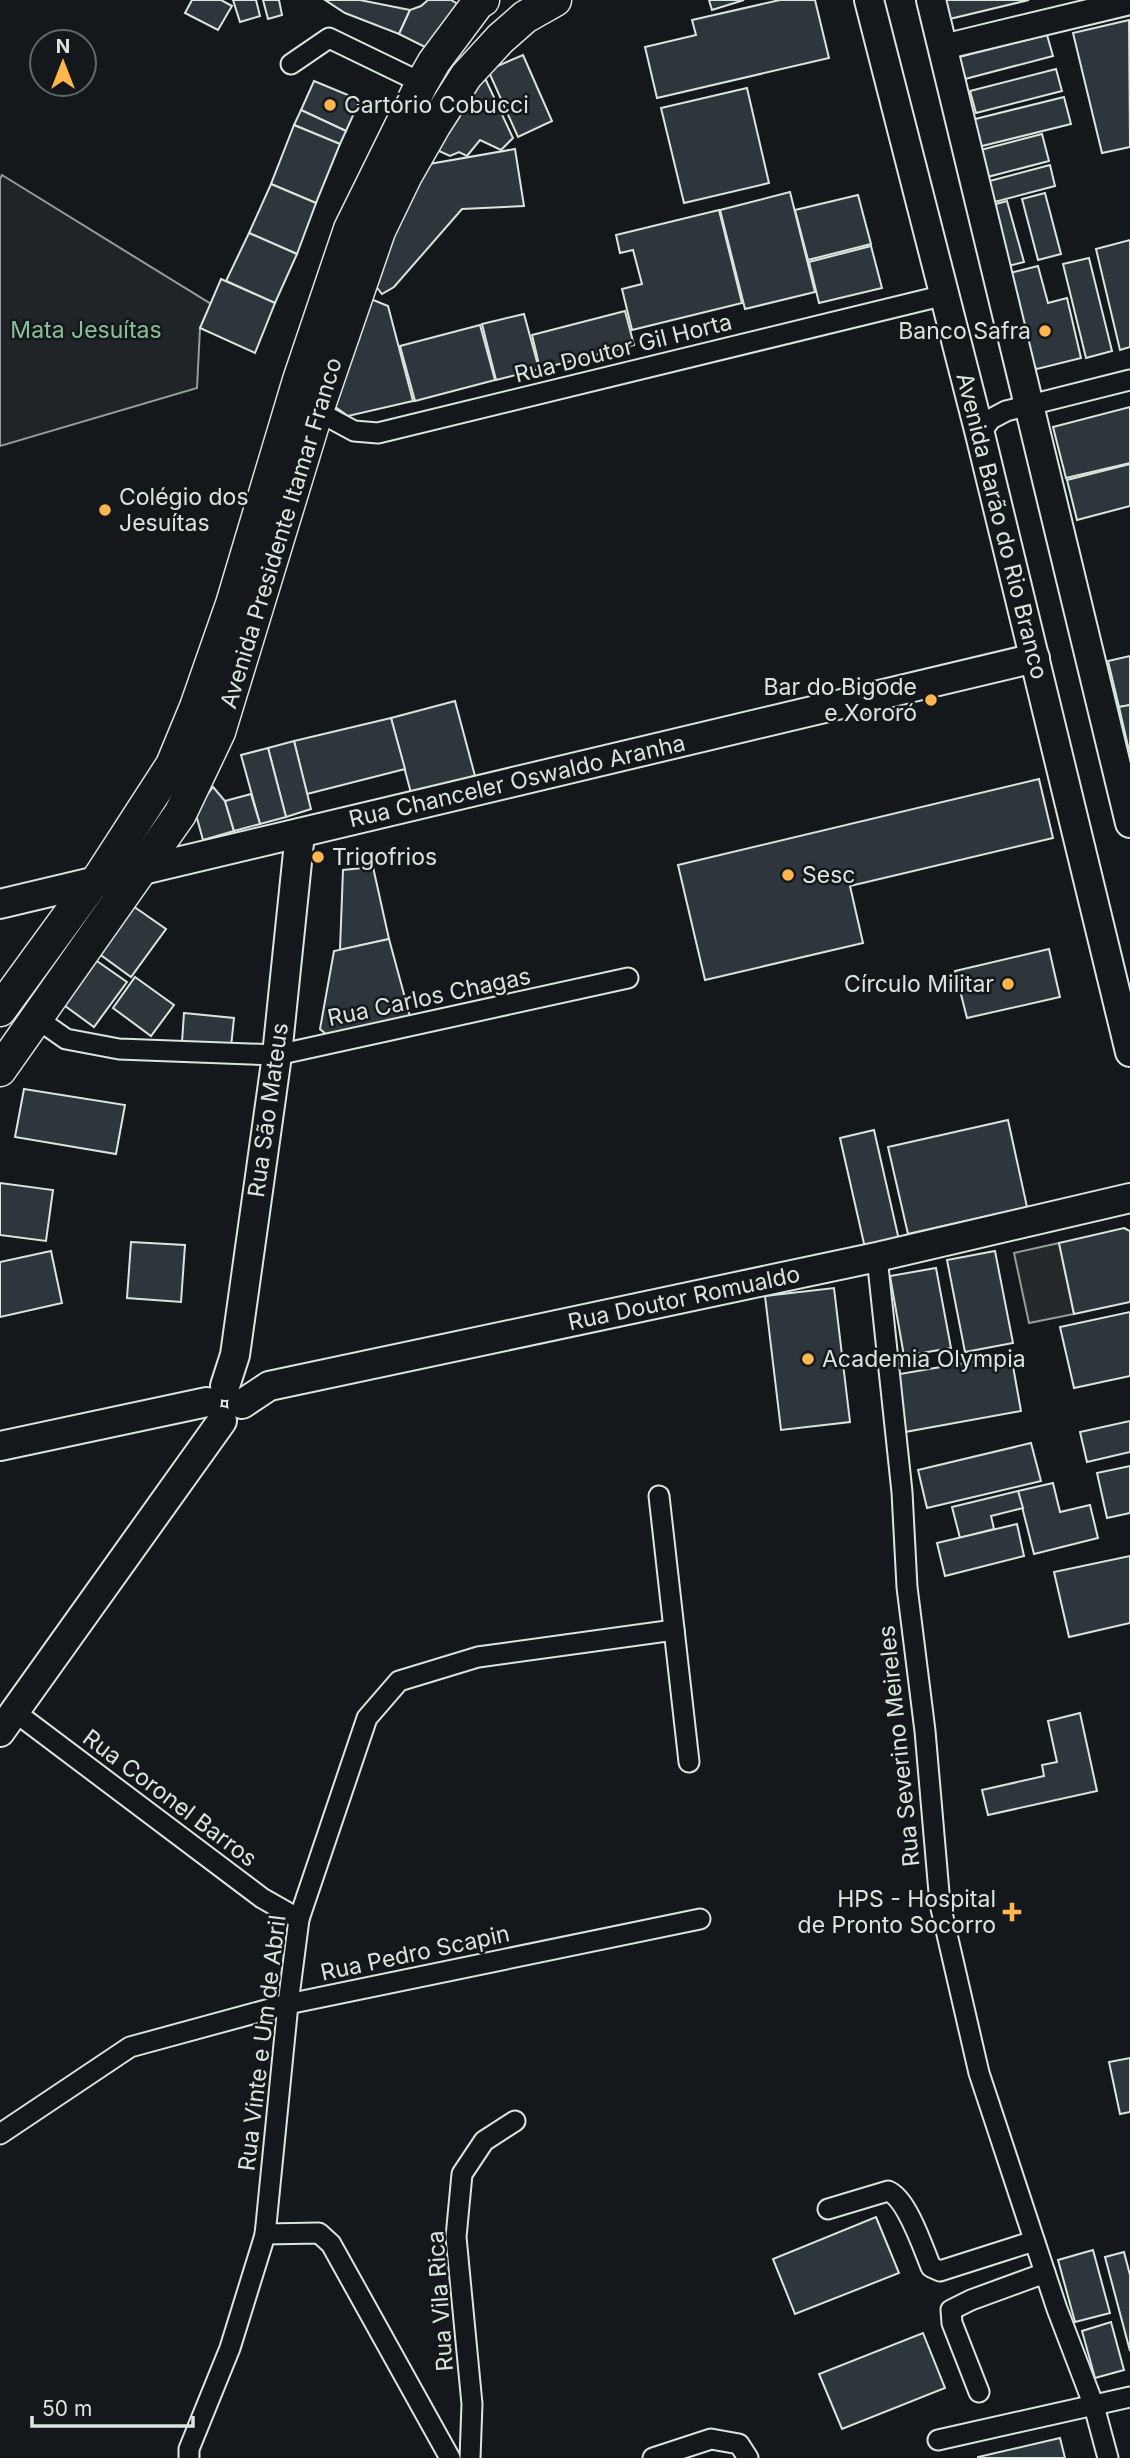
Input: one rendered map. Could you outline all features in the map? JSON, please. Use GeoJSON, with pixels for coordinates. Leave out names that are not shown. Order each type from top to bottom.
{"type":"FeatureCollection","features":[{"type":"Feature","properties":{"kind":"main road","name":"Avenida Presidente Itamar Franco"},"geometry":{"type":"LineString","coordinates":[[0,1070],[180,814],[219,732],[317,411],[379,231],[406,174],[466,76],[500,39],[525,17],[555,0]]}},
{"type":"Feature","properties":{"kind":"main road","name":"Avenida Barão do Rio Branco"},"geometry":{"type":"LineString","coordinates":[[869,0],[980,434],[1130,1052]]}},
{"type":"Feature","properties":{"kind":"main road"},"geometry":{"type":"LineString","coordinates":[[931,0],[1130,823]]}},
{"type":"Feature","properties":{"kind":"main road","name":"Avenida Presidente Itamar Franco"},"geometry":{"type":"LineString","coordinates":[[0,1010],[91,885],[97,881],[172,765],[196,707],[228,615],[299,380],[350,229],[422,83],[478,1]]}},
{"type":"Feature","properties":{"kind":"main road"},"geometry":{"type":"LineString","coordinates":[[406,174],[410,148],[480,29],[482,13],[478,1]]}},
{"type":"Feature","properties":{"kind":"main road","name":"Rua Chanceler Oswaldo Aranha"},"geometry":{"type":"LineString","coordinates":[[0,904],[1034,658]]}},
{"type":"Feature","properties":{"kind":"main road","name":"Rua São Mateus"},"geometry":{"type":"LineString","coordinates":[[7,1722],[224,1403],[235,1355],[277,1055],[300,833]]}},
{"type":"Feature","properties":{"kind":"main road","name":"Rua Doutor Romualdo"},"geometry":{"type":"LineString","coordinates":[[0,1446],[224,1403],[269,1386],[877,1257],[1130,1198]]}},
{"type":"Feature","properties":{"kind":"main road"},"geometry":{"type":"LineString","coordinates":[[235,1355],[243,1374],[252,1381],[269,1386]]}},
{"type":"Feature","properties":{"kind":"street"},"geometry":{"type":"LineString","coordinates":[[943,47],[1130,2]]}},
{"type":"Feature","properties":{"kind":"street"},"geometry":{"type":"LineString","coordinates":[[291,64],[329,38],[422,83]]}},
{"type":"Feature","properties":{"kind":"street","name":"Rua Doutor Gil Horta"},"geometry":{"type":"LineString","coordinates":[[317,411],[354,431],[378,433],[945,295]]}},
{"type":"Feature","properties":{"kind":"street"},"geometry":{"type":"LineString","coordinates":[[980,434],[991,419],[1006,411],[1130,380]]}},
{"type":"Feature","properties":{"kind":"street","name":"Rua Carlos Chagas"},"geometry":{"type":"LineString","coordinates":[[36,1018],[66,1039],[118,1049],[277,1055],[628,978]]}},
{"type":"Feature","properties":{"kind":"street","name":"Rua Severino Meireles"},"geometry":{"type":"LineString","coordinates":[[877,1257],[902,1492],[907,1587],[925,1731],[940,1904],[979,2073],[1045,2273],[1094,2406],[1108,2458]]}},
{"type":"Feature","properties":{"kind":"street"},"geometry":{"type":"LineString","coordinates":[[659,1496],[688,1762]]}},
{"type":"Feature","properties":{"kind":"street","name":"Rua Vinte e Um de Abril"},"geometry":{"type":"LineString","coordinates":[[185,2455],[229,2348],[265,2234],[299,1919],[367,1718],[399,1681],[478,1657],[674,1630]]}},
{"type":"Feature","properties":{"kind":"street","name":"Rua Coronel Barros"},"geometry":{"type":"LineString","coordinates":[[7,1722],[262,1898],[299,1919]]}},
{"type":"Feature","properties":{"kind":"street","name":"Rua Pedro Scapin"},"geometry":{"type":"LineString","coordinates":[[0,2134],[130,2047],[288,2004],[700,1919]]}},
{"type":"Feature","properties":{"kind":"street","name":"Rua Vila Rica"},"geometry":{"type":"LineString","coordinates":[[470,2458],[472,2403],[457,2237],[462,2174],[484,2141],[515,2122]]}},
{"type":"Feature","properties":{"kind":"street"},"geometry":{"type":"LineString","coordinates":[[828,2209],[888,2191],[897,2194],[931,2267],[940,2271],[1034,2241]]}},
{"type":"Feature","properties":{"kind":"street"},"geometry":{"type":"LineString","coordinates":[[265,2234],[319,2233],[331,2244],[450,2458]]}},
{"type":"Feature","properties":{"kind":"street"},"geometry":{"type":"LineString","coordinates":[[979,2392],[952,2323],[951,2310],[1045,2273]]}},
{"type":"Feature","properties":{"kind":"street"},"geometry":{"type":"LineString","coordinates":[[938,2440],[1130,2398]]}},
{"type":"Feature","properties":{"kind":"street"},"geometry":{"type":"LineString","coordinates":[[653,2458],[711,2439],[739,2444],[748,2458]]}},
{"type":"Feature","properties":{"kind":"green space","name":"Mata Jesuítas"},"geometry":{"type":"Polygon","coordinates":[[[2,175],[211,304],[200,328],[197,388],[0,446],[2,175]]]}},
{"type":"Feature","properties":{"kind":"shaded area"},"geometry":{"type":"Polygon","coordinates":[[[1059,1243],[1074,1314],[1029,1323],[1014,1253],[1059,1243]]]}},
{"type":"Feature","properties":{"kind":"building"},"geometry":{"type":"Polygon","coordinates":[[[192,0],[221,0],[232,6],[218,30],[185,13],[192,0]]]}},
{"type":"Feature","properties":{"kind":"building"},"geometry":{"type":"Polygon","coordinates":[[[233,0],[256,0],[260,16],[240,22],[233,0]]]}},
{"type":"Feature","properties":{"kind":"building"},"geometry":{"type":"Polygon","coordinates":[[[263,0],[279,0],[282,15],[268,19],[263,0]]]}},
{"type":"Feature","properties":{"kind":"building"},"geometry":{"type":"Polygon","coordinates":[[[325,0],[360,0],[410,10],[399,34],[345,13],[325,0]]]}},
{"type":"Feature","properties":{"kind":"building"},"geometry":{"type":"Polygon","coordinates":[[[428,0],[451,0],[466,9],[435,52],[399,34],[410,10],[428,0]]]}},
{"type":"Feature","properties":{"kind":"building"},"geometry":{"type":"Polygon","coordinates":[[[709,0],[744,0],[712,10],[709,0]]]}},
{"type":"Feature","properties":{"kind":"building"},"geometry":{"type":"Polygon","coordinates":[[[780,0],[815,0],[829,58],[657,98],[645,47],[696,35],[692,20],[780,0]]]}},
{"type":"Feature","properties":{"kind":"building"},"geometry":{"type":"Polygon","coordinates":[[[931,0],[1029,0],[937,22],[931,0]]]}},
{"type":"Feature","properties":{"kind":"building"},"geometry":{"type":"Polygon","coordinates":[[[1129,20],[1130,147],[1102,153],[1073,33],[1129,20]]]}},
{"type":"Feature","properties":{"kind":"building"},"geometry":{"type":"Polygon","coordinates":[[[1047,35],[1053,56],[965,79],[959,57],[1047,35]]]}},
{"type":"Feature","properties":{"kind":"building"},"geometry":{"type":"Polygon","coordinates":[[[523,55],[552,121],[518,137],[488,70],[523,55]]]}},
{"type":"Feature","properties":{"kind":"building"},"geometry":{"type":"Polygon","coordinates":[[[1056,69],[1062,91],[976,113],[970,91],[1056,69]]]}},
{"type":"Feature","properties":{"kind":"building"},"geometry":{"type":"Polygon","coordinates":[[[484,76],[513,138],[501,150],[480,140],[467,156],[459,152],[450,156],[430,147],[484,76]]]}},
{"type":"Feature","properties":{"kind":"building","name":"Cartório Cobucci"},"geometry":{"type":"Polygon","coordinates":[[[314,81],[360,100],[346,131],[301,110],[314,81]]]}},
{"type":"Feature","properties":{"kind":"building"},"geometry":{"type":"Polygon","coordinates":[[[747,88],[769,183],[684,203],[661,108],[747,88]]]}},
{"type":"Feature","properties":{"kind":"building"},"geometry":{"type":"Polygon","coordinates":[[[1064,97],[1071,124],[974,148],[967,121],[1064,97]]]}},
{"type":"Feature","properties":{"kind":"building"},"geometry":{"type":"Polygon","coordinates":[[[301,110],[346,131],[340,144],[294,125],[301,110]]]}},
{"type":"Feature","properties":{"kind":"building"},"geometry":{"type":"Polygon","coordinates":[[[294,125],[340,144],[316,203],[271,184],[294,125]]]}},
{"type":"Feature","properties":{"kind":"building"},"geometry":{"type":"Polygon","coordinates":[[[1042,134],[1049,161],[980,179],[973,152],[1042,134]]]}},
{"type":"Feature","properties":{"kind":"building"},"geometry":{"type":"Polygon","coordinates":[[[515,149],[524,206],[462,209],[394,287],[382,294],[374,284],[418,166],[515,149]]]}},
{"type":"Feature","properties":{"kind":"building"},"geometry":{"type":"Polygon","coordinates":[[[1050,165],[1055,186],[987,204],[982,183],[1050,165]]]}},
{"type":"Feature","properties":{"kind":"building"},"geometry":{"type":"Polygon","coordinates":[[[271,184],[316,203],[297,254],[249,233],[271,184]]]}},
{"type":"Feature","properties":{"kind":"building"},"geometry":{"type":"Polygon","coordinates":[[[790,192],[815,292],[745,309],[720,210],[790,192]]]}},
{"type":"Feature","properties":{"kind":"building"},"geometry":{"type":"Polygon","coordinates":[[[1045,193],[1061,254],[1038,260],[1022,199],[1045,193]]]}},
{"type":"Feature","properties":{"kind":"building"},"geometry":{"type":"Polygon","coordinates":[[[858,195],[871,244],[808,260],[795,210],[858,195]]]}},
{"type":"Feature","properties":{"kind":"building"},"geometry":{"type":"Polygon","coordinates":[[[1007,201],[1024,262],[1001,268],[985,207],[1007,201]]]}},
{"type":"Feature","properties":{"kind":"building"},"geometry":{"type":"Polygon","coordinates":[[[719,210],[742,303],[632,330],[622,289],[642,284],[633,250],[620,253],[616,235],[719,210]]]}},
{"type":"Feature","properties":{"kind":"building"},"geometry":{"type":"Polygon","coordinates":[[[249,233],[297,254],[275,303],[226,281],[249,233]]]}},
{"type":"Feature","properties":{"kind":"building"},"geometry":{"type":"Polygon","coordinates":[[[1130,240],[1130,347],[1120,350],[1096,249],[1130,240]]]}},
{"type":"Feature","properties":{"kind":"building"},"geometry":{"type":"Polygon","coordinates":[[[871,246],[882,288],[819,303],[809,262],[871,246]]]}},
{"type":"Feature","properties":{"kind":"building"},"geometry":{"type":"Polygon","coordinates":[[[1089,258],[1112,351],[1086,358],[1063,264],[1089,258]]]}},
{"type":"Feature","properties":{"kind":"building","name":"Banco Safra"},"geometry":{"type":"Polygon","coordinates":[[[1038,266],[1048,303],[1067,298],[1081,358],[1037,369],[1023,358],[1002,275],[1038,266]]]}},
{"type":"Feature","properties":{"kind":"building"},"geometry":{"type":"Polygon","coordinates":[[[221,279],[275,303],[255,353],[200,328],[221,279]]]}},
{"type":"Feature","properties":{"kind":"building"},"geometry":{"type":"Polygon","coordinates":[[[366,297],[388,306],[413,401],[348,416],[327,401],[366,297]]]}},
{"type":"Feature","properties":{"kind":"building"},"geometry":{"type":"Polygon","coordinates":[[[625,311],[634,345],[540,369],[532,335],[625,311]]]}},
{"type":"Feature","properties":{"kind":"building"},"geometry":{"type":"Polygon","coordinates":[[[524,314],[539,369],[496,380],[482,324],[524,314]]]}},
{"type":"Feature","properties":{"kind":"building"},"geometry":{"type":"Polygon","coordinates":[[[480,325],[495,380],[415,401],[400,346],[480,325]]]}},
{"type":"Feature","properties":{"kind":"building"},"geometry":{"type":"Polygon","coordinates":[[[1130,407],[1130,463],[1066,478],[1053,427],[1130,407]]]}},
{"type":"Feature","properties":{"kind":"building"},"geometry":{"type":"Polygon","coordinates":[[[1130,464],[1130,506],[1077,520],[1067,480],[1130,464]]]}},
{"type":"Feature","properties":{"kind":"building"},"geometry":{"type":"Polygon","coordinates":[[[1130,656],[1130,705],[1119,707],[1108,661],[1130,656]]]}},
{"type":"Feature","properties":{"kind":"building"},"geometry":{"type":"Polygon","coordinates":[[[455,701],[475,776],[411,793],[391,718],[455,701]]]}},
{"type":"Feature","properties":{"kind":"building"},"geometry":{"type":"Polygon","coordinates":[[[1130,705],[1130,755],[1119,707],[1130,705]]]}},
{"type":"Feature","properties":{"kind":"building"},"geometry":{"type":"Polygon","coordinates":[[[391,718],[405,769],[307,794],[294,741],[391,718]]]}},
{"type":"Feature","properties":{"kind":"building"},"geometry":{"type":"Polygon","coordinates":[[[294,741],[311,809],[286,817],[268,748],[294,741]]]}},
{"type":"Feature","properties":{"kind":"building"},"geometry":{"type":"Polygon","coordinates":[[[268,748],[286,817],[260,824],[241,755],[268,748]]]}},
{"type":"Feature","properties":{"kind":"building","name":"Sesc"},"geometry":{"type":"Polygon","coordinates":[[[1039,779],[1053,838],[850,886],[863,943],[705,980],[678,865],[1039,779]]]}},
{"type":"Feature","properties":{"kind":"building"},"geometry":{"type":"Polygon","coordinates":[[[213,787],[225,801],[234,831],[203,840],[195,811],[213,787]]]}},
{"type":"Feature","properties":{"kind":"building"},"geometry":{"type":"Polygon","coordinates":[[[251,794],[260,824],[234,831],[225,801],[251,794]]]}},
{"type":"Feature","properties":{"kind":"building"},"geometry":{"type":"Polygon","coordinates":[[[373,867],[389,939],[340,950],[343,870],[373,867]]]}},
{"type":"Feature","properties":{"kind":"building"},"geometry":{"type":"Polygon","coordinates":[[[133,906],[166,929],[131,977],[98,953],[133,906]]]}},
{"type":"Feature","properties":{"kind":"building"},"geometry":{"type":"Polygon","coordinates":[[[389,939],[411,1020],[333,1040],[320,1029],[334,951],[389,939]]]}},
{"type":"Feature","properties":{"kind":"building","name":"Círculo Militar"},"geometry":{"type":"Polygon","coordinates":[[[1049,949],[1060,997],[967,1018],[955,971],[1049,949]]]}},
{"type":"Feature","properties":{"kind":"building"},"geometry":{"type":"Polygon","coordinates":[[[94,959],[127,982],[94,1027],[61,1003],[94,959]]]}},
{"type":"Feature","properties":{"kind":"building"},"geometry":{"type":"Polygon","coordinates":[[[135,977],[174,1005],[151,1036],[113,1008],[135,977]]]}},
{"type":"Feature","properties":{"kind":"building"},"geometry":{"type":"Polygon","coordinates":[[[184,1013],[234,1018],[231,1047],[182,1042],[184,1013]]]}},
{"type":"Feature","properties":{"kind":"building"},"geometry":{"type":"Polygon","coordinates":[[[24,1089],[125,1105],[116,1154],[15,1137],[24,1089]]]}},
{"type":"Feature","properties":{"kind":"building"},"geometry":{"type":"Polygon","coordinates":[[[1008,1120],[1027,1207],[908,1234],[888,1147],[1008,1120]]]}},
{"type":"Feature","properties":{"kind":"building"},"geometry":{"type":"Polygon","coordinates":[[[874,1130],[899,1240],[865,1248],[840,1138],[874,1130]]]}},
{"type":"Feature","properties":{"kind":"building"},"geometry":{"type":"Polygon","coordinates":[[[0,1183],[53,1190],[46,1241],[0,1235],[0,1183]]]}},
{"type":"Feature","properties":{"kind":"building"},"geometry":{"type":"Polygon","coordinates":[[[1124,1228],[1130,1231],[1130,1302],[1074,1314],[1059,1243],[1124,1228]]]}},
{"type":"Feature","properties":{"kind":"building"},"geometry":{"type":"Polygon","coordinates":[[[131,1242],[185,1245],[181,1302],[127,1298],[131,1242]]]}},
{"type":"Feature","properties":{"kind":"building"},"geometry":{"type":"Polygon","coordinates":[[[51,1251],[62,1303],[0,1317],[0,1262],[51,1251]]]}},
{"type":"Feature","properties":{"kind":"building"},"geometry":{"type":"Polygon","coordinates":[[[995,1251],[1013,1343],[965,1352],[947,1260],[995,1251]]]}},
{"type":"Feature","properties":{"kind":"building"},"geometry":{"type":"Polygon","coordinates":[[[936,1268],[951,1348],[904,1356],[890,1276],[936,1268]]]}},
{"type":"Feature","properties":{"kind":"building","name":"Academia Olympia"},"geometry":{"type":"Polygon","coordinates":[[[834,1288],[850,1422],[781,1430],[765,1296],[834,1288]]]}},
{"type":"Feature","properties":{"kind":"building"},"geometry":{"type":"Polygon","coordinates":[[[1130,1312],[1130,1376],[1074,1388],[1060,1327],[1130,1312]]]}},
{"type":"Feature","properties":{"kind":"building"},"geometry":{"type":"Polygon","coordinates":[[[1011,1355],[1021,1411],[905,1432],[894,1375],[1011,1355]]]}},
{"type":"Feature","properties":{"kind":"building"},"geometry":{"type":"Polygon","coordinates":[[[1130,1421],[1130,1452],[1087,1462],[1080,1432],[1130,1421]]]}},
{"type":"Feature","properties":{"kind":"building"},"geometry":{"type":"Polygon","coordinates":[[[1031,1443],[1041,1481],[927,1508],[918,1470],[1031,1443]]]}},
{"type":"Feature","properties":{"kind":"building"},"geometry":{"type":"Polygon","coordinates":[[[1130,1466],[1130,1513],[1107,1518],[1097,1473],[1130,1466]]]}},
{"type":"Feature","properties":{"kind":"building"},"geometry":{"type":"Polygon","coordinates":[[[1053,1483],[1060,1512],[1090,1505],[1098,1538],[1034,1554],[1018,1491],[1053,1483]]]}},
{"type":"Feature","properties":{"kind":"building"},"geometry":{"type":"Polygon","coordinates":[[[1018,1491],[1023,1508],[991,1516],[994,1529],[960,1538],[952,1507],[1018,1491]]]}},
{"type":"Feature","properties":{"kind":"building"},"geometry":{"type":"Polygon","coordinates":[[[1017,1524],[1024,1556],[945,1576],[937,1543],[1017,1524]]]}},
{"type":"Feature","properties":{"kind":"building"},"geometry":{"type":"Polygon","coordinates":[[[1130,1556],[1130,1623],[1069,1637],[1054,1572],[1130,1556]]]}},
{"type":"Feature","properties":{"kind":"building"},"geometry":{"type":"Polygon","coordinates":[[[1080,1713],[1097,1791],[988,1815],[982,1790],[1044,1776],[1042,1765],[1057,1762],[1048,1721],[1080,1713]]]}},
{"type":"Feature","properties":{"kind":"building"},"geometry":{"type":"Polygon","coordinates":[[[1130,2058],[1130,2112],[1120,2114],[1109,2062],[1130,2058]]]}},
{"type":"Feature","properties":{"kind":"building"},"geometry":{"type":"Polygon","coordinates":[[[876,2217],[899,2273],[795,2314],[773,2259],[876,2217]]]}},
{"type":"Feature","properties":{"kind":"building"},"geometry":{"type":"Polygon","coordinates":[[[1093,2250],[1110,2313],[1075,2322],[1058,2260],[1093,2250]]]}},
{"type":"Feature","properties":{"kind":"building"},"geometry":{"type":"Polygon","coordinates":[[[1124,2252],[1130,2275],[1130,2351],[1105,2257],[1124,2252]]]}},
{"type":"Feature","properties":{"kind":"building"},"geometry":{"type":"Polygon","coordinates":[[[1111,2322],[1124,2370],[1095,2378],[1082,2331],[1111,2322]]]}},
{"type":"Feature","properties":{"kind":"building"},"geometry":{"type":"Polygon","coordinates":[[[923,2333],[945,2388],[842,2429],[819,2374],[923,2333]]]}},
{"type":"Feature","properties":{"kind":"building"},"geometry":{"type":"Polygon","coordinates":[[[1060,2438],[1065,2458],[978,2458],[978,2457],[1060,2438]]]}},
{"type":"Feature","properties":{"kind":"place","name":"Cartório Cobucci"},"geometry":{"type":"Point","coordinates":[330,105]}},
{"type":"Feature","properties":{"kind":"place","name":"Banco Safra"},"geometry":{"type":"Point","coordinates":[1045,331]}},
{"type":"Feature","properties":{"kind":"place","name":"Colégio dos Jesuítas"},"geometry":{"type":"Point","coordinates":[105,510]}},
{"type":"Feature","properties":{"kind":"place","name":"Bar do Bigode e Xororó"},"geometry":{"type":"Point","coordinates":[931,700]}},
{"type":"Feature","properties":{"kind":"place","name":"Trigofrios"},"geometry":{"type":"Point","coordinates":[318,857]}},
{"type":"Feature","properties":{"kind":"place","name":"Sesc"},"geometry":{"type":"Point","coordinates":[788,875]}},
{"type":"Feature","properties":{"kind":"place","name":"Círculo Militar"},"geometry":{"type":"Point","coordinates":[1008,984]}},
{"type":"Feature","properties":{"kind":"place","name":"Academia Olympia"},"geometry":{"type":"Point","coordinates":[808,1359]}},
{"type":"Feature","properties":{"kind":"place","name":"HPS - Hospital de Pronto Socorro"},"geometry":{"type":"Point","coordinates":[1012,1912]}}]}
